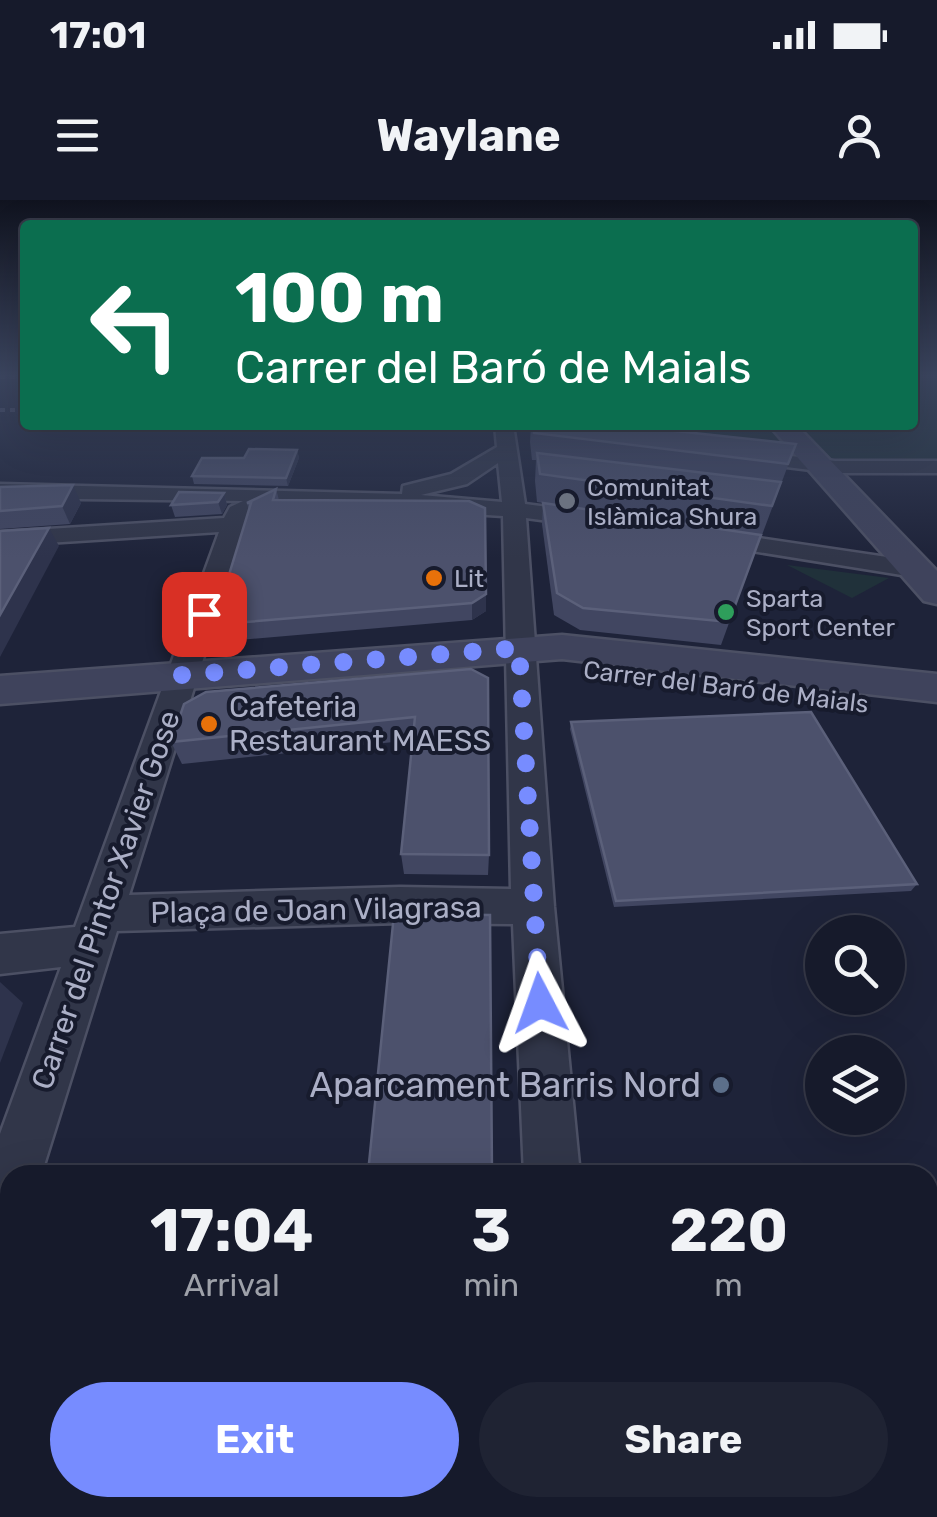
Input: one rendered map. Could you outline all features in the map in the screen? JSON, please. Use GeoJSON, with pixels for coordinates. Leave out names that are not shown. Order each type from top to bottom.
{"type":"FeatureCollection","features":[{"type":"Feature","properties":{"kind":"main road"},"geometry":{"type":"LineString","coordinates":[[793,435],[926,571],[937,593]]}},
{"type":"Feature","properties":{"kind":"main road"},"geometry":{"type":"LineString","coordinates":[[803,435],[826,466]]}},
{"type":"Feature","properties":{"kind":"main road","name":"Carrer del Baró de Maials"},"geometry":{"type":"LineString","coordinates":[[0,690],[562,647],[937,688]]}},
{"type":"Feature","properties":{"kind":"main road","name":"Carrer del Baró de Maials"},"geometry":{"type":"LineString","coordinates":[[519,648],[564,667],[937,712]]}},
{"type":"Feature","properties":{"kind":"street"},"geometry":{"type":"LineString","coordinates":[[365,496],[459,479],[511,448],[533,907],[551,1165]]}},
{"type":"Feature","properties":{"kind":"street"},"geometry":{"type":"LineString","coordinates":[[715,453],[826,466],[937,467]]}},
{"type":"Feature","properties":{"kind":"street"},"geometry":{"type":"LineString","coordinates":[[0,492],[230,511]]}},
{"type":"Feature","properties":{"kind":"street"},"geometry":{"type":"LineString","coordinates":[[0,539],[230,511],[272,496],[365,496],[514,508],[612,523]]}},
{"type":"Feature","properties":{"kind":"street","name":"Carrer del Pintor Xavier Gose"},"geometry":{"type":"LineString","coordinates":[[16,1165],[182,675],[230,511]]}},
{"type":"Feature","properties":{"kind":"street"},"geometry":{"type":"LineString","coordinates":[[686,534],[926,571]]}},
{"type":"Feature","properties":{"kind":"street","name":"Plaça de Joan Vilagrasa"},"geometry":{"type":"LineString","coordinates":[[0,954],[95,930],[400,905],[533,907]]}},
{"type":"Feature","properties":{"kind":"shaded area"},"geometry":{"type":"Polygon","coordinates":[[[620,435],[937,435],[937,460],[850,460],[620,435]]]}},
{"type":"Feature","properties":{"kind":"shaded area"},"geometry":{"type":"Polygon","coordinates":[[[787,565],[889,578],[852,598],[787,565]]]}},
{"type":"Feature","properties":{"kind":"building"},"geometry":{"type":"Polygon","coordinates":[[[554,435],[716,435],[796,444],[788,464],[554,435]]]}},
{"type":"Feature","properties":{"kind":"building"},"geometry":{"type":"Polygon","coordinates":[[[249,449],[297,450],[286,478],[192,476],[202,458],[244,458],[249,449]]]}},
{"type":"Feature","properties":{"kind":"building"},"geometry":{"type":"Polygon","coordinates":[[[537,453],[781,482],[772,506],[540,474],[537,453]]]}},
{"type":"Feature","properties":{"kind":"building"},"geometry":{"type":"Polygon","coordinates":[[[73,485],[62,506],[0,511],[0,487],[73,485]]]}},
{"type":"Feature","properties":{"kind":"building"},"geometry":{"type":"Polygon","coordinates":[[[276,489],[273,500],[469,501],[485,508],[486,594],[472,603],[234,623],[217,614],[251,503],[247,503],[276,489]]]}},
{"type":"Feature","properties":{"kind":"building"},"geometry":{"type":"Polygon","coordinates":[[[179,492],[224,493],[218,502],[171,505],[179,492]]]}},
{"type":"Feature","properties":{"kind":"building"},"geometry":{"type":"Polygon","coordinates":[[[543,503],[761,535],[729,622],[583,608],[557,593],[543,503]]]}},
{"type":"Feature","properties":{"kind":"building"},"geometry":{"type":"Polygon","coordinates":[[[49,528],[0,615],[0,531],[49,528]]]}},
{"type":"Feature","properties":{"kind":"building"},"geometry":{"type":"Polygon","coordinates":[[[471,669],[488,678],[489,855],[401,854],[415,717],[171,742],[184,704],[206,692],[471,669]]]}},
{"type":"Feature","properties":{"kind":"building"},"geometry":{"type":"Polygon","coordinates":[[[811,712],[917,884],[616,901],[571,722],[811,712]]]}},
{"type":"Feature","properties":{"kind":"building"},"geometry":{"type":"Polygon","coordinates":[[[394,914],[490,915],[492,1165],[369,1165],[394,914]]]}},
{"type":"Feature","properties":{"kind":"place","name":"Comunitat Islàmica Shura"},"geometry":{"type":"Point","coordinates":[567,501]}},
{"type":"Feature","properties":{"kind":"place","name":"Lit"},"geometry":{"type":"Point","coordinates":[434,578]}},
{"type":"Feature","properties":{"kind":"place","name":"Sparta Sport Center"},"geometry":{"type":"Point","coordinates":[726,612]}},
{"type":"Feature","properties":{"kind":"place","name":"Cafeteria Restaurant MAESS"},"geometry":{"type":"Point","coordinates":[209,724]}},
{"type":"Feature","properties":{"kind":"place","name":"Aparcament Barris Nord"},"geometry":{"type":"Point","coordinates":[721,1085]}},
{"type":"Feature","properties":{"kind":"route"},"geometry":{"type":"LineString","coordinates":[[204,614],[182,675],[519,648],[540,1003]]}}]}
